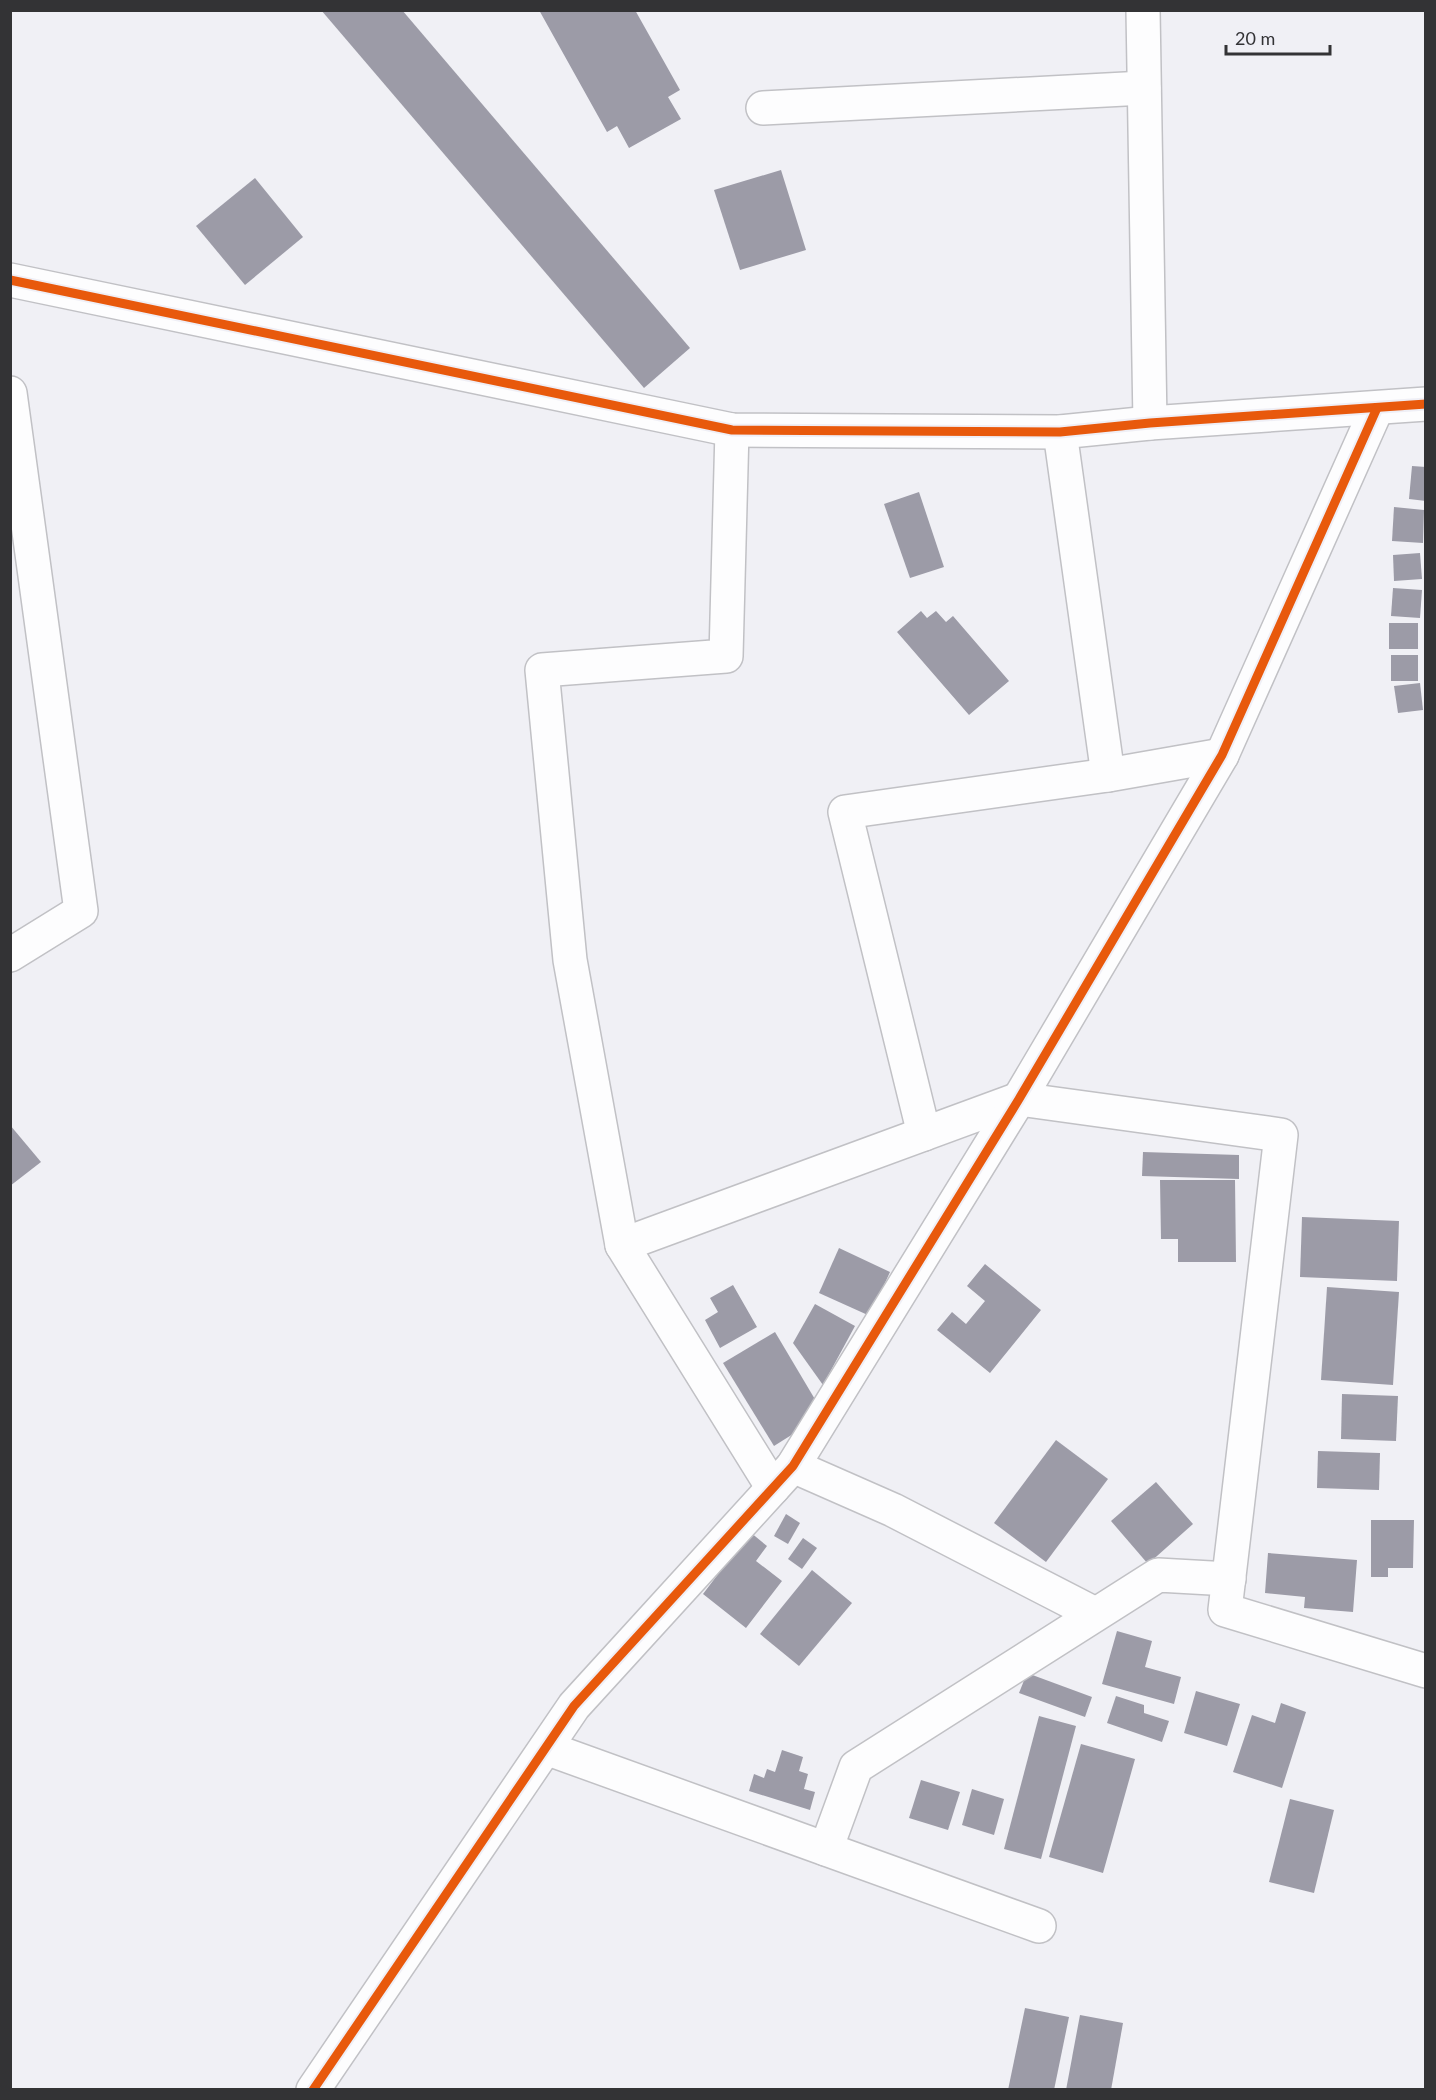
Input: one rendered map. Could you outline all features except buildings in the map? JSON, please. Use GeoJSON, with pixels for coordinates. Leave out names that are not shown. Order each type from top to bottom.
{"type":"FeatureCollection","features":[{"type":"Feature","properties":{"kind":"street"},"geometry":{"type":"LineString","coordinates":[[1143,10],[1150,423]]}},
{"type":"Feature","properties":{"kind":"street"},"geometry":{"type":"LineString","coordinates":[[763,108],[1144,88]]}},
{"type":"Feature","properties":{"kind":"street"},"geometry":{"type":"LineString","coordinates":[[10,280],[732,430],[1060,432],[1150,423],[1425,404]]}},
{"type":"Feature","properties":{"kind":"street"},"geometry":{"type":"LineString","coordinates":[[10,393],[81,911],[10,954]]}},
{"type":"Feature","properties":{"kind":"street"},"geometry":{"type":"LineString","coordinates":[[313,2090],[574,1706],[783,1477],[1019,1099],[1222,755],[1377,408]]}},
{"type":"Feature","properties":{"kind":"street"},"geometry":{"type":"LineString","coordinates":[[732,430],[726,656],[543,670],[570,960],[622,1245],[783,1477],[893,1510],[1095,1614]]}},
{"type":"Feature","properties":{"kind":"street"},"geometry":{"type":"LineString","coordinates":[[1060,432],[1108,775]]}},
{"type":"Feature","properties":{"kind":"street"},"geometry":{"type":"LineString","coordinates":[[924,1134],[845,813],[1108,775],[1222,755]]}},
{"type":"Feature","properties":{"kind":"street"},"geometry":{"type":"LineString","coordinates":[[622,1245],[1019,1099],[1281,1135],[1225,1610],[1425,1671]]}},
{"type":"Feature","properties":{"kind":"street"},"geometry":{"type":"LineString","coordinates":[[826,1849],[856,1767],[1158,1575],[1228,1579]]}},
{"type":"Feature","properties":{"kind":"street"},"geometry":{"type":"LineString","coordinates":[[546,1748],[1039,1926]]}},
{"type":"Feature","properties":{"kind":"cycle path"},"geometry":{"type":"LineString","coordinates":[[10,280],[732,430],[1060,432],[1150,423],[1426,404]]}},
{"type":"Feature","properties":{"kind":"cycle path"},"geometry":{"type":"LineString","coordinates":[[313,2090],[574,1706],[793,1466],[1019,1099],[1222,755],[1377,408]]}}]}
